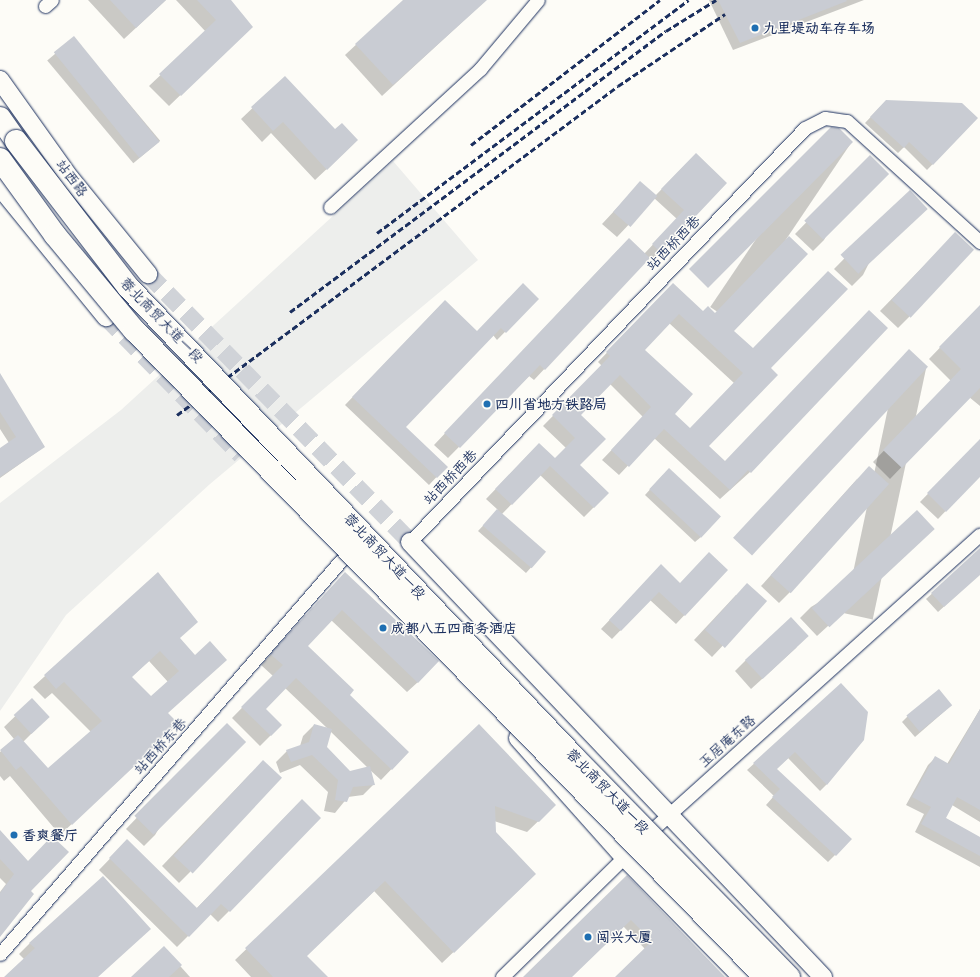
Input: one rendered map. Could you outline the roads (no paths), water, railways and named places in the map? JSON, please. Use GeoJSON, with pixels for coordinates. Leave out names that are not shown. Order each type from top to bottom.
{"type":"FeatureCollection","features":[{"type":"Feature","properties":{"kind":"highway","name":"蓉北商贸大道一段"},"geometry":{"type":"LineString","coordinates":[[0,118],[129,288],[574,757],[789,977]]}},
{"type":"Feature","properties":{"kind":"highway","name":"蓉北商贸大道一段"},"geometry":{"type":"LineString","coordinates":[[0,159],[55,235],[134,330],[630,851],[765,977]]}},
{"type":"Feature","properties":{"kind":"main road","name":"站西路"},"geometry":{"type":"LineString","coordinates":[[0,80],[70,178],[148,274]]}},
{"type":"Feature","properties":{"kind":"main road"},"geometry":{"type":"LineString","coordinates":[[0,187],[106,317]]}},
{"type":"Feature","properties":{"kind":"main road","name":"蓉北商贸大道一段"},"geometry":{"type":"LineString","coordinates":[[410,542],[671,813],[823,977]]}},
{"type":"Feature","properties":{"kind":"main road","name":"蓉北商贸大道一段"},"geometry":{"type":"LineString","coordinates":[[343,558],[486,702],[630,851],[742,977]]}},
{"type":"Feature","properties":{"kind":"street"},"geometry":{"type":"LineString","coordinates":[[330,208],[480,69],[538,0]]}},
{"type":"Feature","properties":{"kind":"street","name":"站西桥西巷"},"geometry":{"type":"LineString","coordinates":[[410,542],[806,128],[825,118],[847,121],[980,242]]}},
{"type":"Feature","properties":{"kind":"street","name":"玉居庵东路"},"geometry":{"type":"LineString","coordinates":[[502,977],[630,851],[671,813],[980,534]]}},
{"type":"Feature","properties":{"kind":"street","name":"站西桥东巷"},"geometry":{"type":"LineString","coordinates":[[0,954],[343,558]]}},
{"type":"Feature","properties":{"kind":"tunnel"},"geometry":{"type":"LineString","coordinates":[[148,274],[410,542]]}},
{"type":"Feature","properties":{"kind":"tunnel"},"geometry":{"type":"LineString","coordinates":[[106,317],[241,455]]}},
{"type":"Feature","properties":{"kind":"railway"},"geometry":{"type":"LineString","coordinates":[[471,145],[660,0]]}},
{"type":"Feature","properties":{"kind":"railway"},"geometry":{"type":"LineString","coordinates":[[377,233],[689,0]]}},
{"type":"Feature","properties":{"kind":"railway"},"geometry":{"type":"LineString","coordinates":[[290,312],[666,31],[716,0]]}},
{"type":"Feature","properties":{"kind":"railway"},"geometry":{"type":"LineString","coordinates":[[177,415],[618,86],[725,14]]}},
{"type":"Feature","properties":{"kind":"place","name":"九里堤动车存车场"},"geometry":{"type":"Point","coordinates":[755,28]}},
{"type":"Feature","properties":{"kind":"place","name":"四川省地方铁路局"},"geometry":{"type":"Point","coordinates":[487,404]}},
{"type":"Feature","properties":{"kind":"place","name":"成都八五四商务酒店"},"geometry":{"type":"Point","coordinates":[383,628]}},
{"type":"Feature","properties":{"kind":"place","name":"香爽餐厅"},"geometry":{"type":"Point","coordinates":[14,835]}},
{"type":"Feature","properties":{"kind":"place","name":"闯兴大厦"},"geometry":{"type":"Point","coordinates":[588,937]}}]}
